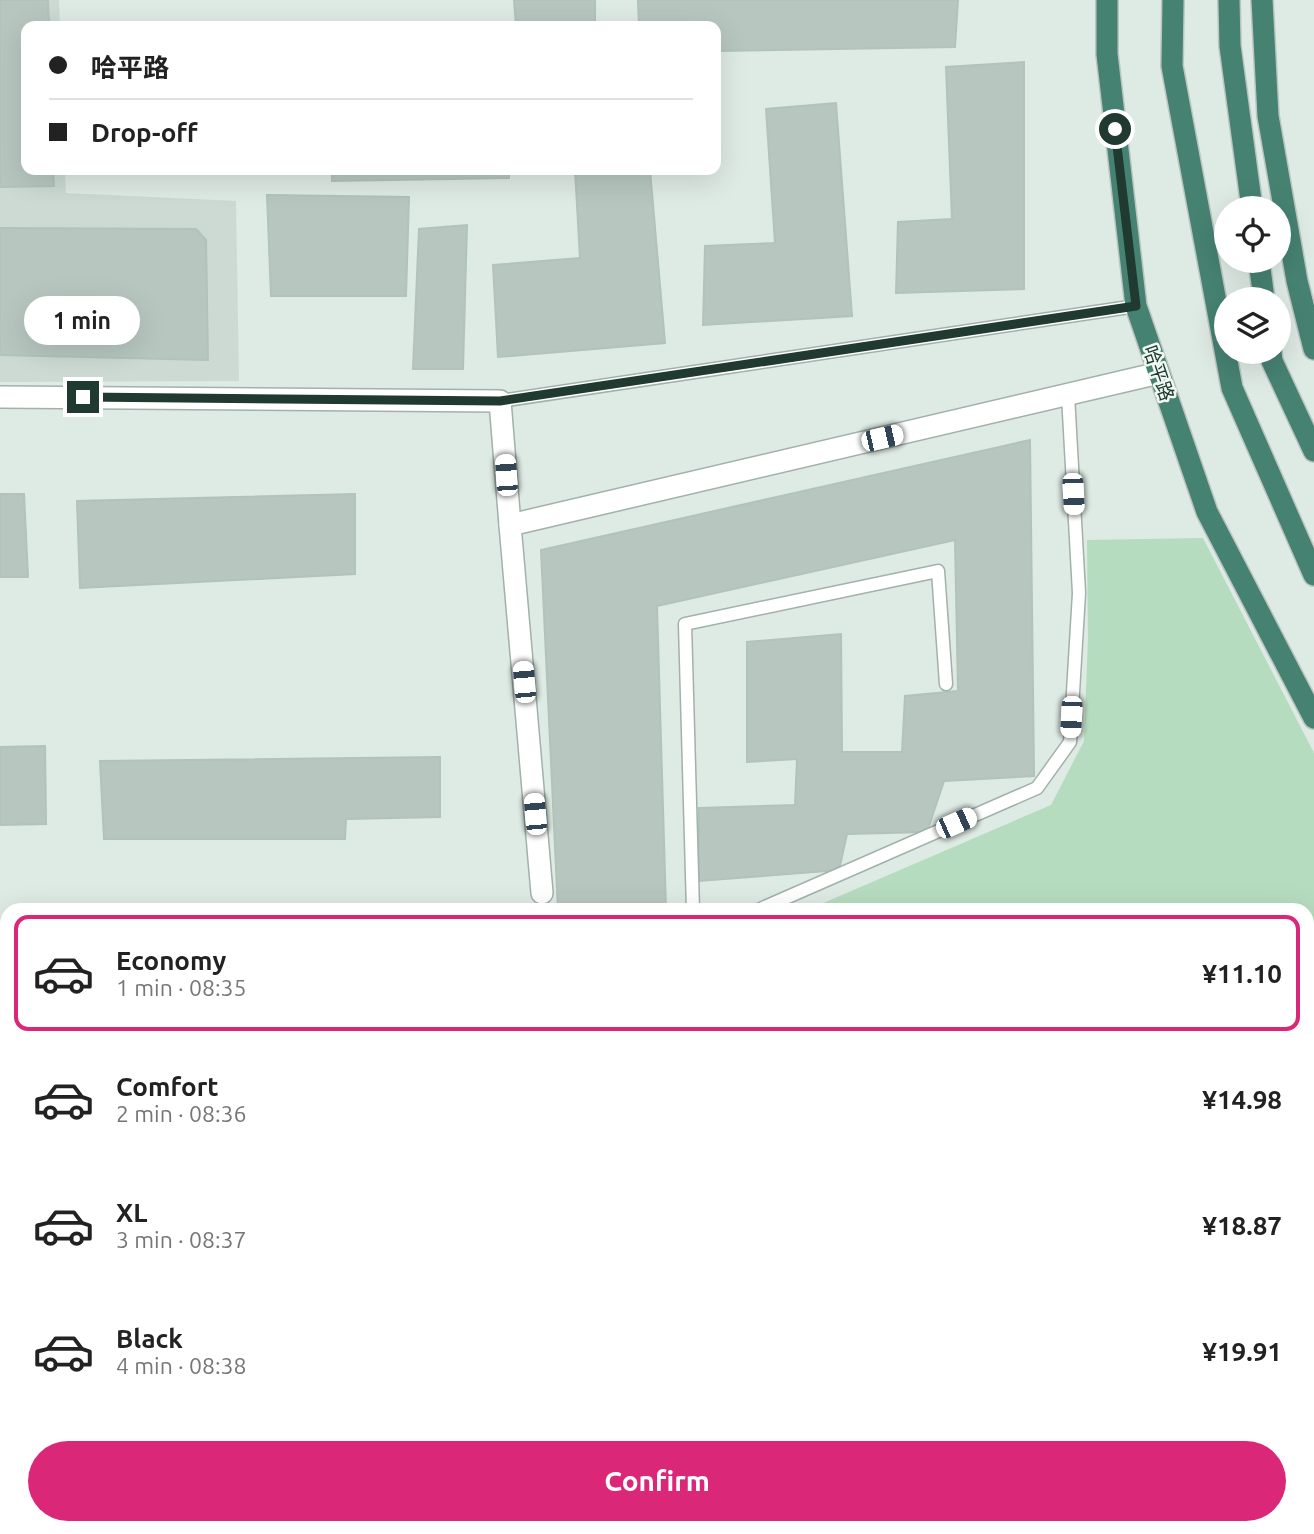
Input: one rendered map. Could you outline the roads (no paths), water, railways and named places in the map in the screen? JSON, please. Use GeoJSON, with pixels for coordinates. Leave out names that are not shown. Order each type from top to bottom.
{"type":"FeatureCollection","features":[{"type":"Feature","properties":{"kind":"highway","name":"哈平路"},"geometry":{"type":"LineString","coordinates":[[1107,0],[1107,54],[1136,306],[1207,512],[1314,718]]}},
{"type":"Feature","properties":{"kind":"highway"},"geometry":{"type":"LineString","coordinates":[[1173,0],[1172,66],[1232,388],[1314,575]]}},
{"type":"Feature","properties":{"kind":"highway"},"geometry":{"type":"LineString","coordinates":[[1229,0],[1230,46],[1250,196]]}},
{"type":"Feature","properties":{"kind":"highway"},"geometry":{"type":"LineString","coordinates":[[1262,0],[1268,116],[1297,281],[1314,349]]}},
{"type":"Feature","properties":{"kind":"highway"},"geometry":{"type":"LineString","coordinates":[[1273,364],[1314,452]]}},
{"type":"Feature","properties":{"kind":"street"},"geometry":{"type":"LineString","coordinates":[[510,525],[1159,373]]}},
{"type":"Feature","properties":{"kind":"street"},"geometry":{"type":"LineString","coordinates":[[0,397],[500,401],[542,892]]}},
{"type":"Feature","properties":{"kind":"lane"},"geometry":{"type":"LineString","coordinates":[[500,401],[1136,306]]}},
{"type":"Feature","properties":{"kind":"lane"},"geometry":{"type":"LineString","coordinates":[[774,903],[1037,788],[1070,742],[1079,593],[1068,395]]}},
{"type":"Feature","properties":{"kind":"lane"},"geometry":{"type":"LineString","coordinates":[[693,903],[685,624],[938,571],[946,684]]}}]}
